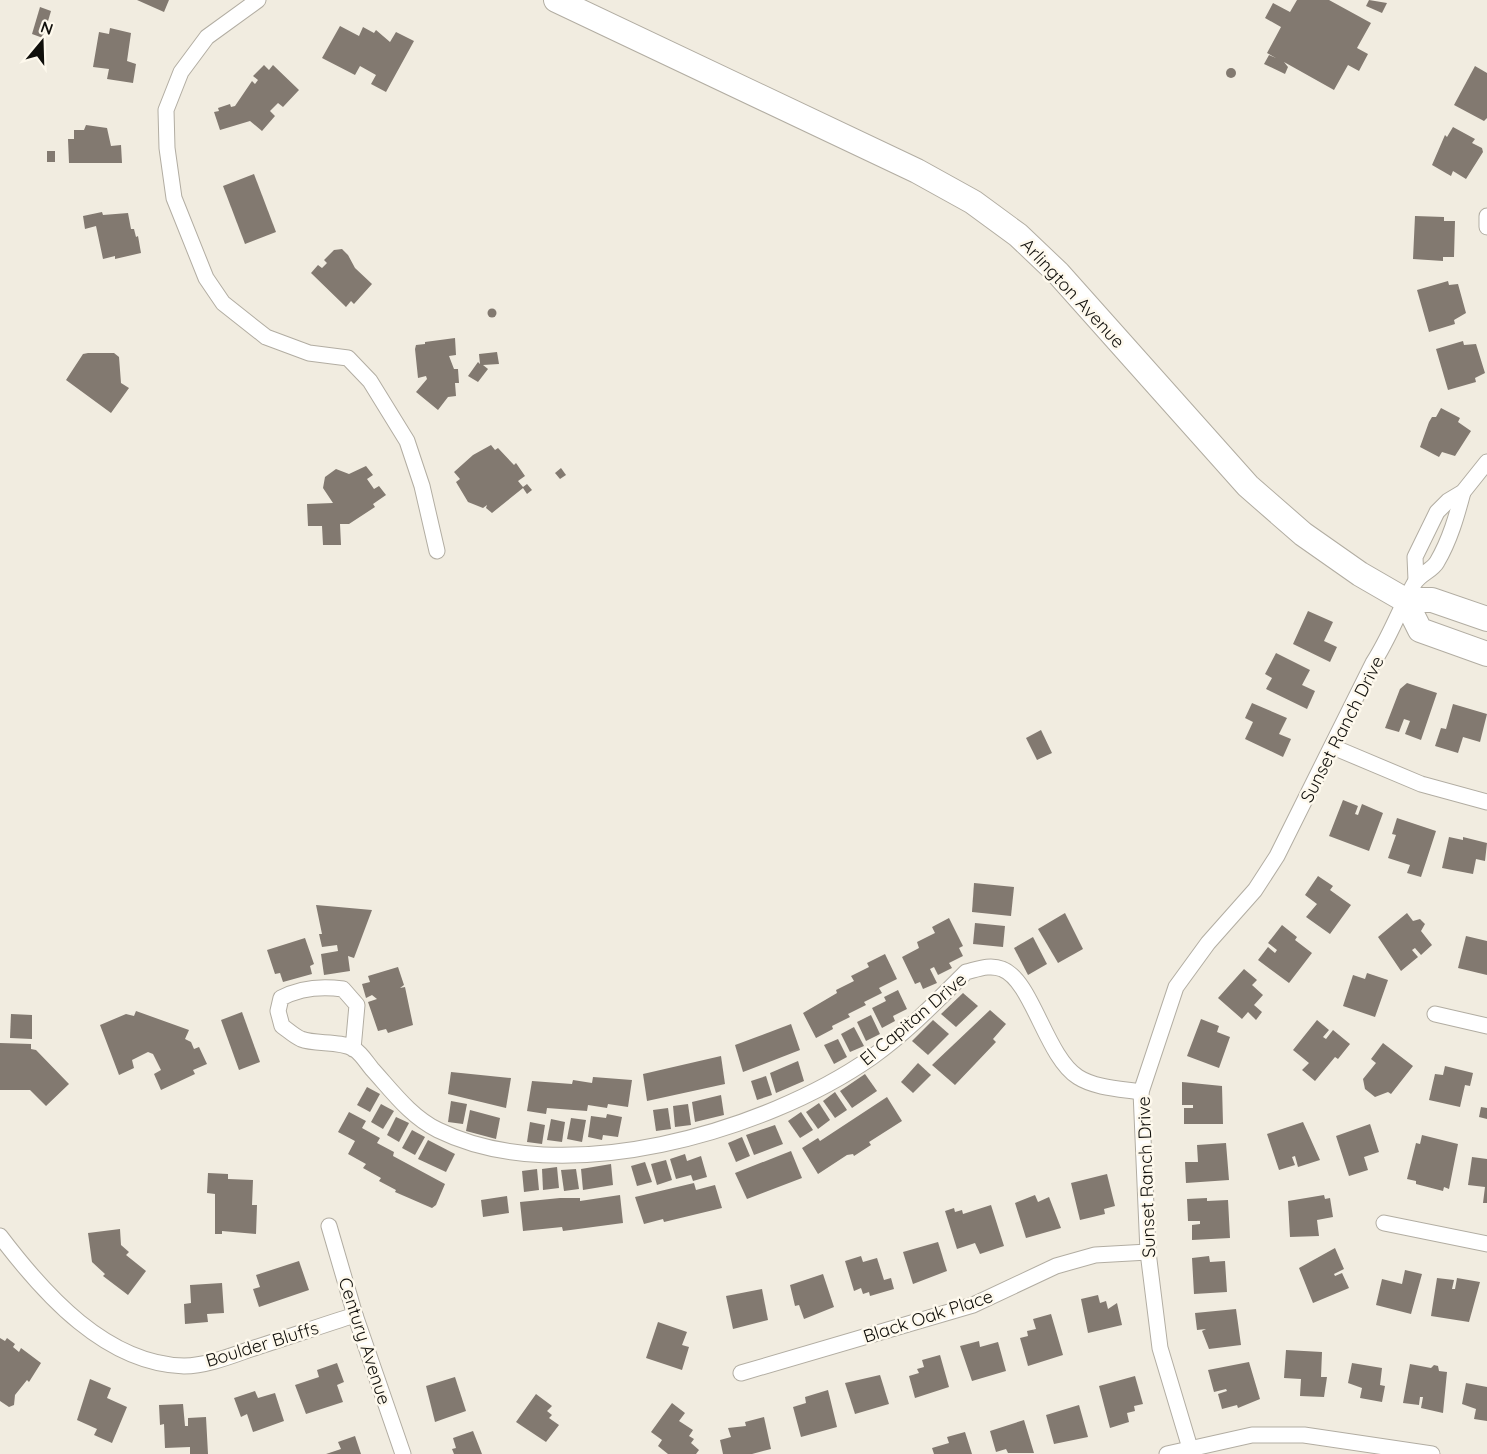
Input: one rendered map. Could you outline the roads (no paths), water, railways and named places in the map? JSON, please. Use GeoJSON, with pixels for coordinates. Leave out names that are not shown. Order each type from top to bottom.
{"type":"FeatureCollection","features":[{"type":"Feature","properties":{"kind":"main road","name":"Arlington Avenue"},"geometry":{"type":"LineString","coordinates":[[556,0],[917,171],[973,202],[1018,235],[1058,273],[1268,506],[1336,559],[1432,600],[1487,619]]}},
{"type":"Feature","properties":{"kind":"main road"},"geometry":{"type":"LineString","coordinates":[[1411,590],[1420,630],[1487,654]]}},
{"type":"Feature","properties":{"kind":"street"},"geometry":{"type":"LineString","coordinates":[[258,0],[207,37],[180,72],[166,110],[167,148],[174,198],[206,278],[223,303],[266,337],[309,353],[348,358],[370,381],[407,441],[422,486],[437,551]]}},
{"type":"Feature","properties":{"kind":"street"},"geometry":{"type":"LineString","coordinates":[[1487,216],[1487,227]]}},
{"type":"Feature","properties":{"kind":"street","name":"Sunset Ranch Drive"},"geometry":{"type":"LineString","coordinates":[[1190,1448],[1160,1348],[1148,1252],[1141,1092],[1176,987],[1208,943],[1255,890],[1282,847],[1373,663],[1390,637],[1411,590],[1415,557],[1437,512],[1448,501],[1463,492],[1487,462]]}},
{"type":"Feature","properties":{"kind":"street","name":"Sunset Ranch Drive"},"geometry":{"type":"LineString","coordinates":[[1411,590],[1436,563],[1455,522],[1463,492]]}},
{"type":"Feature","properties":{"kind":"street"},"geometry":{"type":"LineString","coordinates":[[1333,747],[1420,784],[1487,802]]}},
{"type":"Feature","properties":{"kind":"street","name":"El Capitan Drive"},"geometry":{"type":"LineString","coordinates":[[353,1049],[410,1111],[437,1129],[468,1143],[502,1152],[561,1156],[648,1146],[722,1129],[791,1103],[872,1057],[966,972],[985,967],[1003,969],[1016,978],[1054,1048],[1078,1077],[1106,1086],[1141,1092]]}},
{"type":"Feature","properties":{"kind":"street"},"geometry":{"type":"LineString","coordinates":[[343,988],[357,1005],[353,1049],[301,1039],[282,1026],[278,1011],[281,998],[307,989],[343,988]]}},
{"type":"Feature","properties":{"kind":"street"},"geometry":{"type":"LineString","coordinates":[[1435,1014],[1487,1026]]}},
{"type":"Feature","properties":{"kind":"street"},"geometry":{"type":"LineString","coordinates":[[1384,1223],[1487,1244]]}},
{"type":"Feature","properties":{"kind":"street","name":"Century Avenue"},"geometry":{"type":"LineString","coordinates":[[329,1226],[355,1315],[403,1454]]}},
{"type":"Feature","properties":{"kind":"street","name":"Boulder Bluffs"},"geometry":{"type":"LineString","coordinates":[[0,1236],[24,1268],[63,1309],[108,1341],[144,1360],[186,1366],[224,1358],[355,1315]]}},
{"type":"Feature","properties":{"kind":"street","name":"Black Oak Place"},"geometry":{"type":"LineString","coordinates":[[741,1373],[973,1305],[1056,1266],[1095,1255],[1148,1252]]}},
{"type":"Feature","properties":{"kind":"street"},"geometry":{"type":"LineString","coordinates":[[1167,1454],[1252,1435],[1304,1435],[1383,1450],[1432,1454]]}}]}
